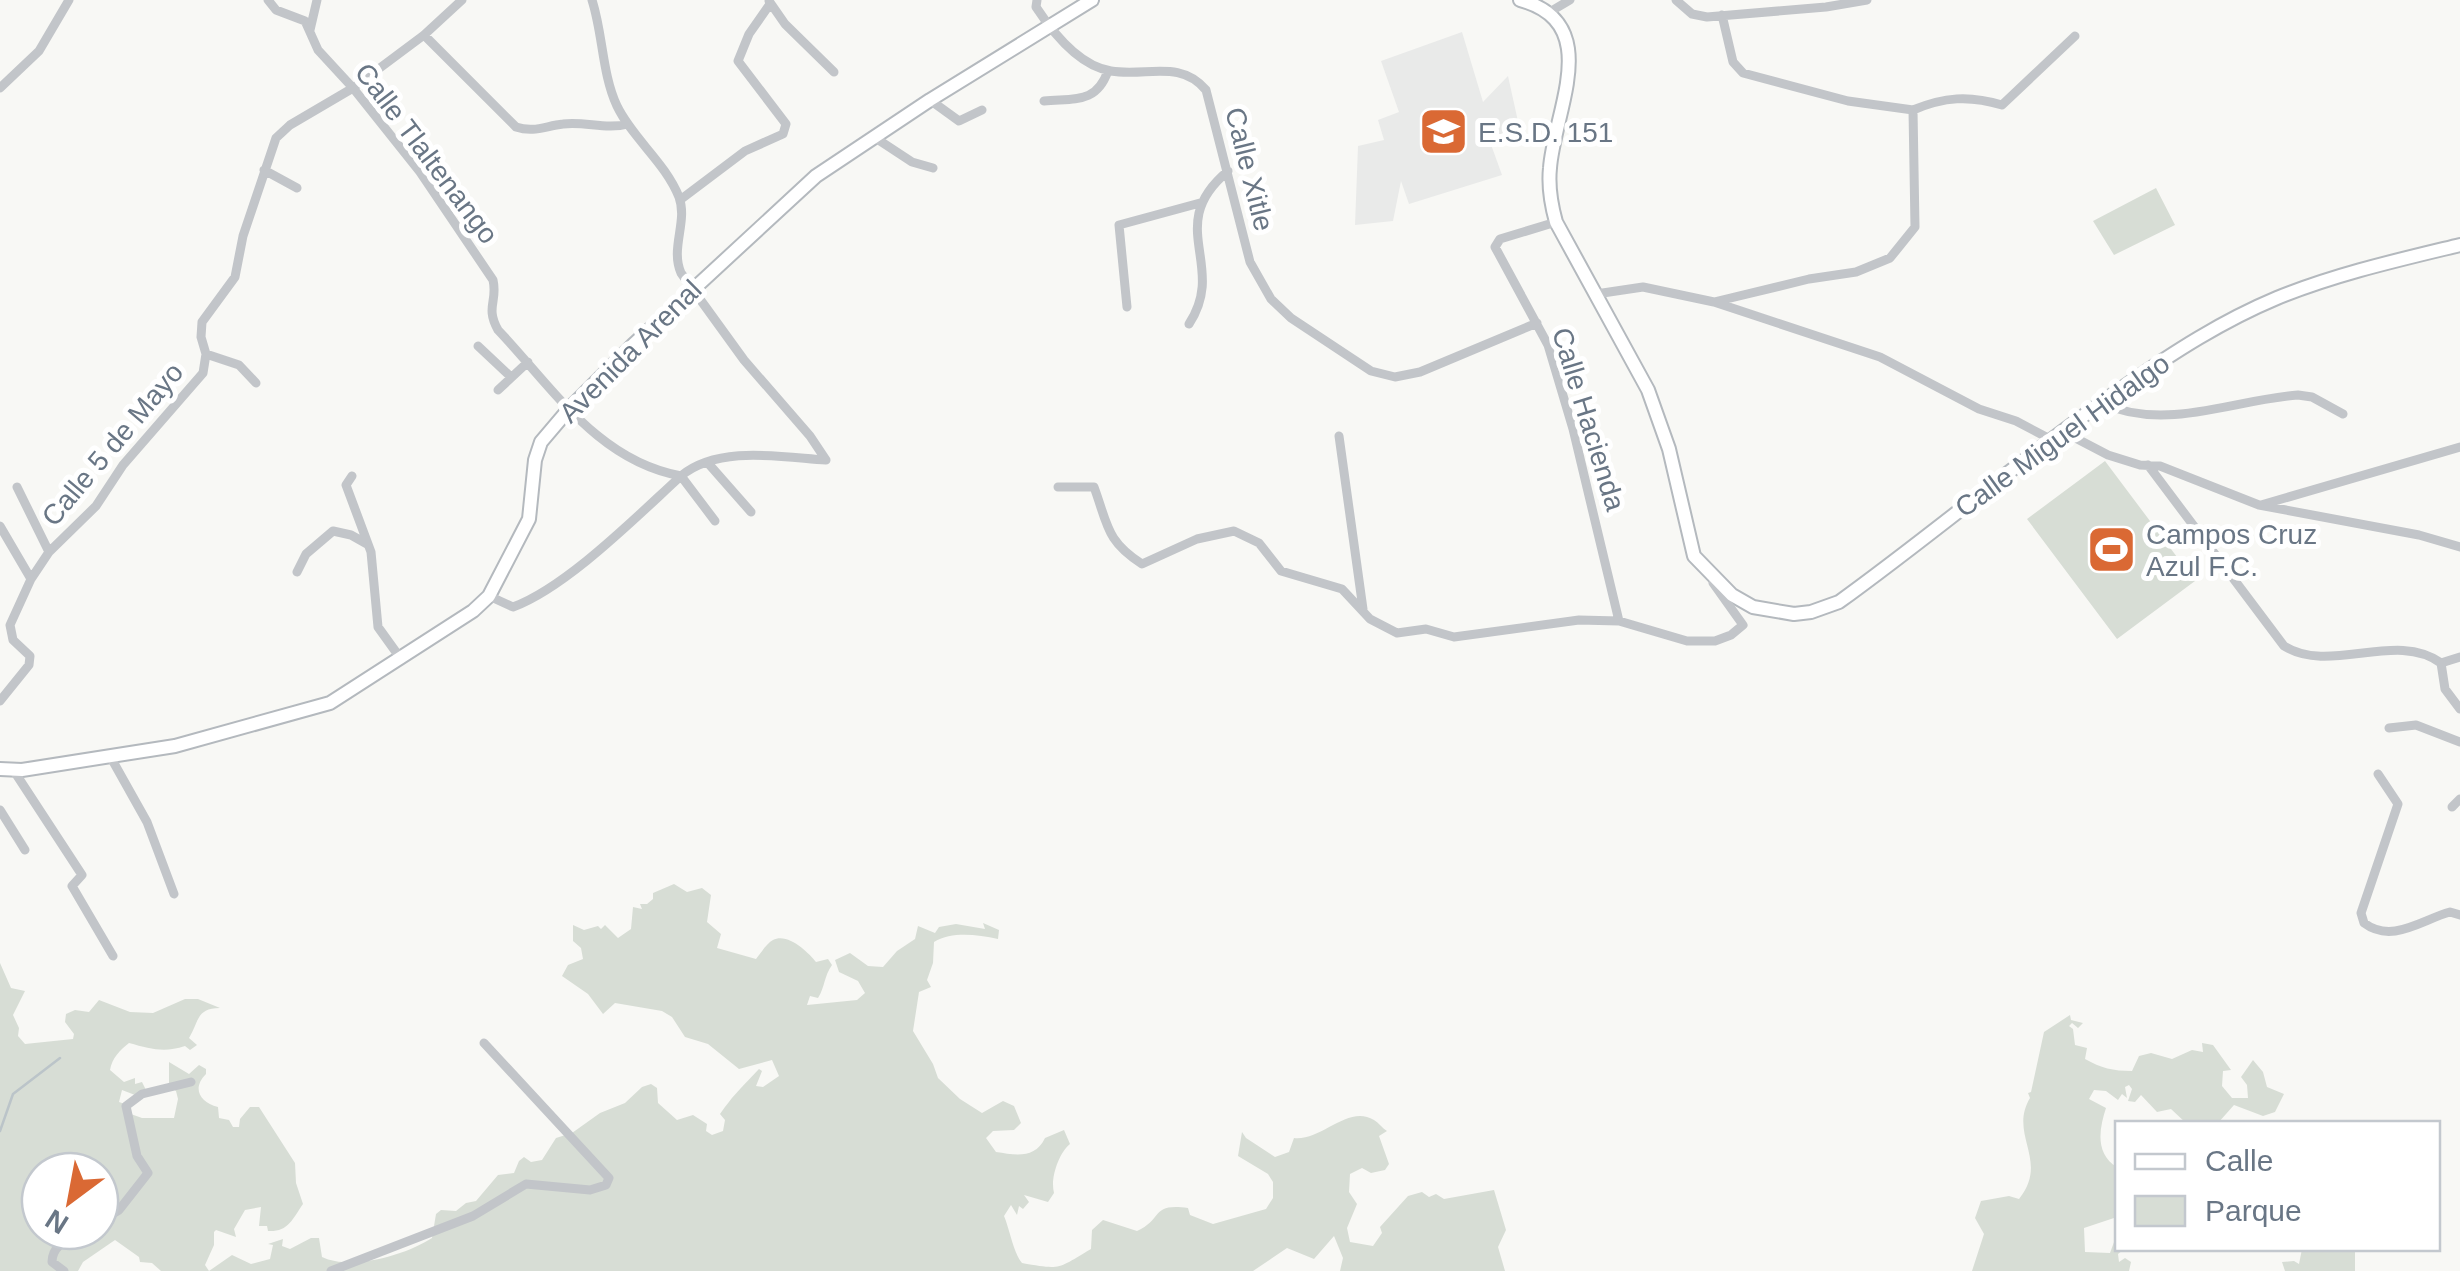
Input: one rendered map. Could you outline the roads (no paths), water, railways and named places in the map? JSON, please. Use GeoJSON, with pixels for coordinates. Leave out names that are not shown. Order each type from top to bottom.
{"type":"FeatureCollection","features":[{"type":"Feature","properties":{"kind":"main road","name":"Avenida Arenal"},"geometry":{"type":"LineString","coordinates":[[7,770],[175,746],[330,702],[473,611],[489,596],[529,519],[535,460],[541,442],[692,287],[816,176],[1092,0]]}},
{"type":"Feature","properties":{"kind":"main road"},"geometry":{"type":"LineString","coordinates":[[1520,0],[1548,13],[1563,30],[1569,52],[1569,78],[1550,167],[1556,222],[1648,390],[1669,449],[1694,556]]}},
{"type":"Feature","properties":{"kind":"main road","name":"Calle Miguel Hidalgo"},"geometry":{"type":"LineString","coordinates":[[1694,556],[1732,595],[1752,607],[1776,613],[1812,612],[1839,602],[2055,434],[2179,349],[2277,298],[2356,270],[2460,245]]}},
{"type":"Feature","properties":{"kind":"street"},"geometry":{"type":"LineString","coordinates":[[0,88],[39,51],[69,0]]}},
{"type":"Feature","properties":{"kind":"street","name":"Calle Tlaltenango"},"geometry":{"type":"LineString","coordinates":[[268,0],[276,10],[305,21],[318,50],[353,88],[470,243],[495,287],[490,312],[493,321],[528,362],[598,439],[618,453],[664,473],[681,476]]}},
{"type":"Feature","properties":{"kind":"street"},"geometry":{"type":"LineString","coordinates":[[310,30],[317,0]]}},
{"type":"Feature","properties":{"kind":"street","name":"Calle 5 de Mayo"},"geometry":{"type":"LineString","coordinates":[[0,700],[29,665],[30,656],[13,640],[10,625],[31,579],[48,552],[96,506],[140,443],[203,373],[206,354],[200,337],[202,322],[235,277],[242,236],[282,130],[353,88],[424,35],[462,0]]}},
{"type":"Feature","properties":{"kind":"street"},"geometry":{"type":"LineString","coordinates":[[489,596],[513,607],[534,600],[629,525],[694,466],[783,455],[826,460],[744,360],[676,261],[682,218],[680,200],[644,140],[628,124],[611,88],[592,0]]}},
{"type":"Feature","properties":{"kind":"street"},"geometry":{"type":"LineString","coordinates":[[1037,0],[1036,8],[1048,26],[1078,55],[1108,71],[1091,97],[1044,102]]}},
{"type":"Feature","properties":{"kind":"street"},"geometry":{"type":"LineString","coordinates":[[1548,13],[1570,0]]}},
{"type":"Feature","properties":{"kind":"street"},"geometry":{"type":"LineString","coordinates":[[1676,0],[1692,14],[1722,15],[1868,0]]}},
{"type":"Feature","properties":{"kind":"street"},"geometry":{"type":"LineString","coordinates":[[680,200],[745,151],[783,134],[786,124],[738,61],[769,2],[784,24],[834,72]]}},
{"type":"Feature","properties":{"kind":"street"},"geometry":{"type":"LineString","coordinates":[[1722,15],[1733,62],[1744,74],[1848,102],[1913,110],[1941,98],[1980,98],[2002,105],[2075,36]]}},
{"type":"Feature","properties":{"kind":"street"},"geometry":{"type":"LineString","coordinates":[[424,35],[516,127],[528,131],[562,124],[613,128],[628,124]]}},
{"type":"Feature","properties":{"kind":"street","name":"Calle Xitle"},"geometry":{"type":"LineString","coordinates":[[1108,71],[1174,70],[1200,82],[1210,97],[1250,262],[1264,288],[1291,318],[1354,362],[1383,375],[1408,376],[1537,322]]}},
{"type":"Feature","properties":{"kind":"street"},"geometry":{"type":"LineString","coordinates":[[930,100],[959,122],[982,110]]}},
{"type":"Feature","properties":{"kind":"street"},"geometry":{"type":"LineString","coordinates":[[1714,302],[1856,272],[1890,258],[1915,227],[1913,110]]}},
{"type":"Feature","properties":{"kind":"street"},"geometry":{"type":"LineString","coordinates":[[874,136],[912,162],[934,168]]}},
{"type":"Feature","properties":{"kind":"street"},"geometry":{"type":"LineString","coordinates":[[264,170],[297,188]]}},
{"type":"Feature","properties":{"kind":"street"},"geometry":{"type":"LineString","coordinates":[[1189,324],[1203,296],[1196,216],[1208,187],[1228,171]]}},
{"type":"Feature","properties":{"kind":"street"},"geometry":{"type":"LineString","coordinates":[[1127,307],[1120,225],[1200,203]]}},
{"type":"Feature","properties":{"kind":"street","name":"Calle Hacienda"},"geometry":{"type":"LineString","coordinates":[[1556,222],[1500,239],[1495,247],[1537,322],[1573,429],[1620,621]]}},
{"type":"Feature","properties":{"kind":"street"},"geometry":{"type":"LineString","coordinates":[[1596,294],[1643,288],[1714,302],[1880,357],[1979,410],[2108,455],[2160,466],[2260,505],[2419,535],[2460,547]]}},
{"type":"Feature","properties":{"kind":"street"},"geometry":{"type":"LineString","coordinates":[[478,346],[511,377]]}},
{"type":"Feature","properties":{"kind":"street"},"geometry":{"type":"LineString","coordinates":[[206,354],[239,364],[256,383]]}},
{"type":"Feature","properties":{"kind":"street"},"geometry":{"type":"LineString","coordinates":[[498,390],[528,362]]}},
{"type":"Feature","properties":{"kind":"street"},"geometry":{"type":"LineString","coordinates":[[2101,403],[2120,412],[2154,416],[2298,395],[2312,397],[2343,414]]}},
{"type":"Feature","properties":{"kind":"street"},"geometry":{"type":"LineString","coordinates":[[1339,436],[1364,612]]}},
{"type":"Feature","properties":{"kind":"street"},"geometry":{"type":"LineString","coordinates":[[2260,505],[2460,446]]}},
{"type":"Feature","properties":{"kind":"street"},"geometry":{"type":"LineString","coordinates":[[707,462],[751,512]]}},
{"type":"Feature","properties":{"kind":"street"},"geometry":{"type":"LineString","coordinates":[[2148,465],[2284,646],[2298,655],[2314,657],[2412,652],[2430,655],[2442,664],[2444,689],[2460,709]]}},
{"type":"Feature","properties":{"kind":"street"},"geometry":{"type":"LineString","coordinates":[[352,476],[346,485],[369,546],[378,627],[401,659]]}},
{"type":"Feature","properties":{"kind":"street"},"geometry":{"type":"LineString","coordinates":[[681,476],[714,521]]}},
{"type":"Feature","properties":{"kind":"street"},"geometry":{"type":"LineString","coordinates":[[18,487],[48,552]]}},
{"type":"Feature","properties":{"kind":"street"},"geometry":{"type":"LineString","coordinates":[[1058,487],[1094,487],[1112,539],[1119,549],[1142,564],[1197,539],[1234,531],[1260,544],[1282,571],[1342,589],[1370,619],[1397,633],[1426,629],[1454,637],[1579,620],[1620,621],[1687,640],[1714,641],[1743,625],[1694,556]]}},
{"type":"Feature","properties":{"kind":"street"},"geometry":{"type":"LineString","coordinates":[[0,526],[31,579]]}},
{"type":"Feature","properties":{"kind":"street"},"geometry":{"type":"LineString","coordinates":[[297,572],[306,554],[333,531],[352,535],[369,546]]}},
{"type":"Feature","properties":{"kind":"street"},"geometry":{"type":"LineString","coordinates":[[2442,664],[2460,658]]}},
{"type":"Feature","properties":{"kind":"street"},"geometry":{"type":"LineString","coordinates":[[2390,728],[2416,725],[2460,742]]}},
{"type":"Feature","properties":{"kind":"street"},"geometry":{"type":"LineString","coordinates":[[110,756],[147,822],[174,894]]}},
{"type":"Feature","properties":{"kind":"street"},"geometry":{"type":"LineString","coordinates":[[7,770],[82,875],[72,886],[113,956]]}},
{"type":"Feature","properties":{"kind":"street"},"geometry":{"type":"LineString","coordinates":[[2378,774],[2398,804],[2361,912],[2364,923],[2384,933],[2402,931],[2450,912],[2460,915]]}},
{"type":"Feature","properties":{"kind":"street"},"geometry":{"type":"LineString","coordinates":[[2452,807],[2460,799]]}},
{"type":"Feature","properties":{"kind":"street"},"geometry":{"type":"LineString","coordinates":[[0,810],[25,850]]}},
{"type":"Feature","properties":{"kind":"street"},"geometry":{"type":"LineString","coordinates":[[331,1271],[473,1216],[526,1184],[590,1190],[606,1185],[609,1178],[484,1043]]}},
{"type":"Feature","properties":{"kind":"street"},"geometry":{"type":"LineString","coordinates":[[120,1209],[148,1173],[137,1156],[126,1106],[142,1094],[191,1082]]}},
{"type":"Feature","properties":{"kind":"street"},"geometry":{"type":"LineString","coordinates":[[54,1251],[52,1262],[64,1271]]}},
{"type":"Feature","properties":{"kind":"waterway"},"geometry":{"type":"LineString","coordinates":[[0,1131],[13,1094],[60,1058]]}},
{"type":"Feature","properties":{"kind":"place","name":"E.S.D. 151"},"geometry":{"type":"Point","coordinates":[1443,132]}},
{"type":"Feature","properties":{"kind":"place","name":"Campos Cruz Azul F.C."},"geometry":{"type":"Point","coordinates":[2111,550]}}]}
